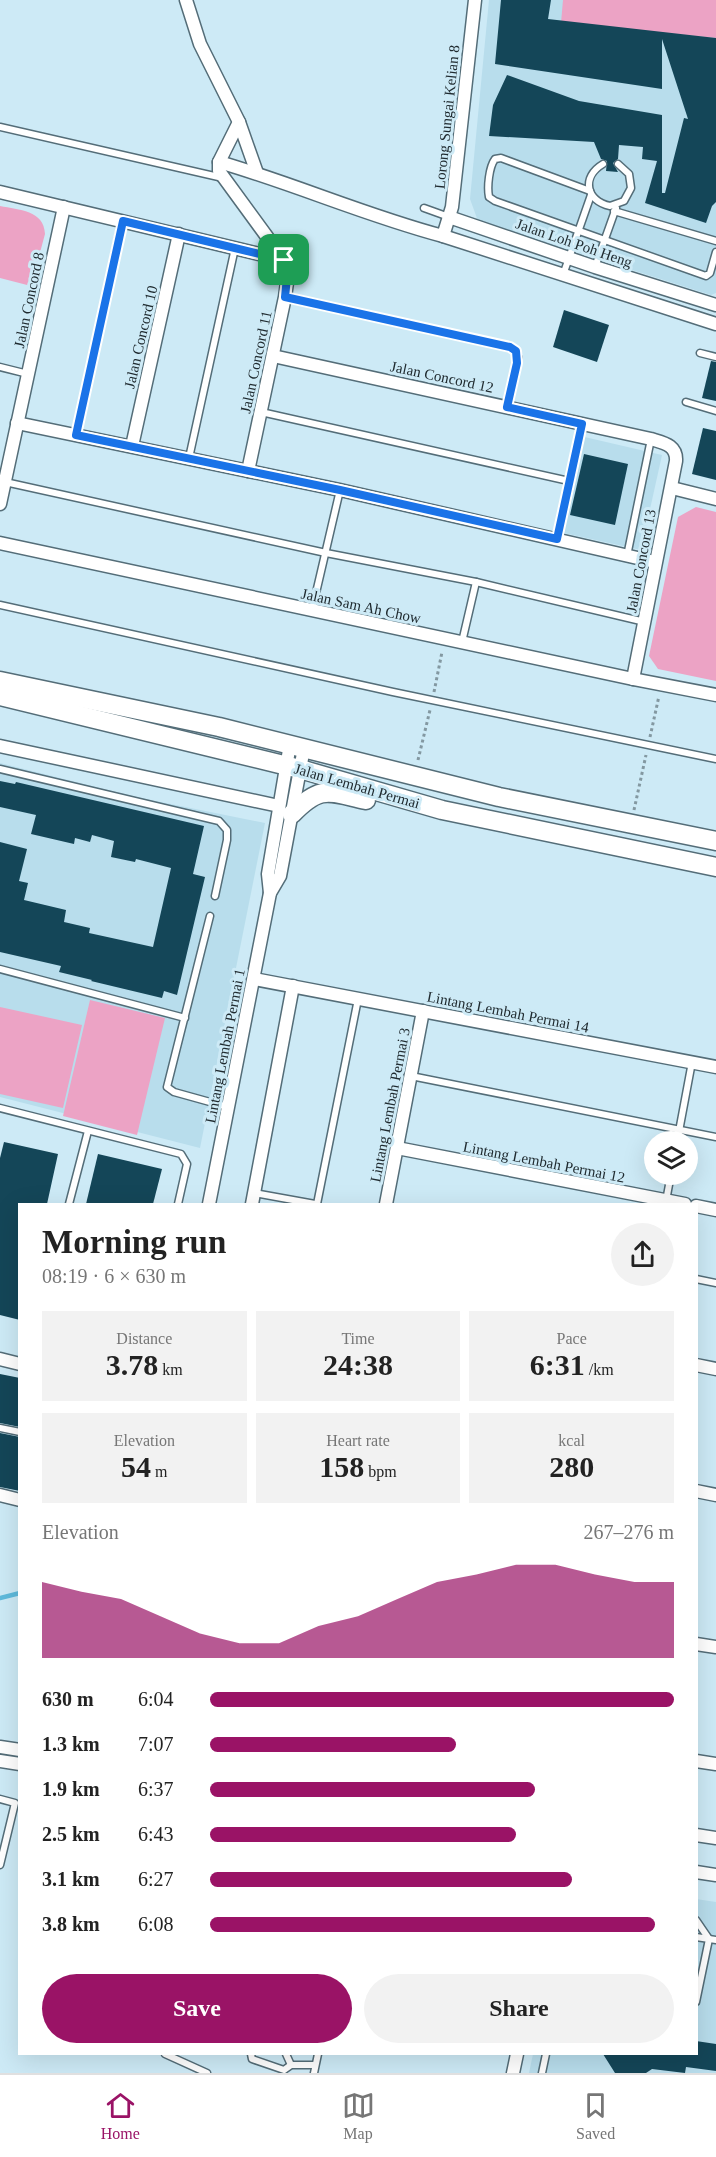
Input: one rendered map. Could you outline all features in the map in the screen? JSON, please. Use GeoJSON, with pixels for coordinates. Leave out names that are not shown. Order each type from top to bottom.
{"type":"FeatureCollection","features":[{"type":"Feature","properties":{"kind":"main road","name":"Jalan Lembah Permai"},"geometry":{"type":"LineString","coordinates":[[0,681],[208,724],[499,797],[716,841]]}},
{"type":"Feature","properties":{"kind":"main road","name":"Jalan Lembah Permai"},"geometry":{"type":"LineString","coordinates":[[0,696],[293,768],[442,810],[716,867]]}},
{"type":"Feature","properties":{"kind":"main road"},"geometry":{"type":"LineString","coordinates":[[286,810],[321,793],[337,794],[392,806],[442,810]]}},
{"type":"Feature","properties":{"kind":"street"},"geometry":{"type":"LineString","coordinates":[[186,0],[200,44],[239,122],[257,173]]}},
{"type":"Feature","properties":{"kind":"street","name":"Lorong Sungai Kelian 8"},"geometry":{"type":"LineString","coordinates":[[443,236],[453,197],[475,0]]}},
{"type":"Feature","properties":{"kind":"street"},"geometry":{"type":"LineString","coordinates":[[239,122],[219,162],[219,171],[284,260]]}},
{"type":"Feature","properties":{"kind":"street"},"geometry":{"type":"LineString","coordinates":[[219,162],[257,173],[406,226],[716,324]]}},
{"type":"Feature","properties":{"kind":"street"},"geometry":{"type":"LineString","coordinates":[[0,192],[284,260]]}},
{"type":"Feature","properties":{"kind":"street","name":"Jalan Concord 8"},"geometry":{"type":"LineString","coordinates":[[0,504],[64,207]]}},
{"type":"Feature","properties":{"kind":"street","name":"Jalan Loh Poh Heng"},"geometry":{"type":"LineString","coordinates":[[449,217],[716,305]]}},
{"type":"Feature","properties":{"kind":"street","name":"Jalan Concord 10"},"geometry":{"type":"LineString","coordinates":[[132,446],[179,234]]}},
{"type":"Feature","properties":{"kind":"street","name":"Jalan Concord 11"},"geometry":{"type":"LineString","coordinates":[[248,471],[285,297],[288,268],[284,260]]}},
{"type":"Feature","properties":{"kind":"street","name":"Jalan Concord 12"},"geometry":{"type":"LineString","coordinates":[[273,356],[582,424],[651,440],[673,448]]}},
{"type":"Feature","properties":{"kind":"street"},"geometry":{"type":"LineString","coordinates":[[17,423],[340,490],[655,562]]}},
{"type":"Feature","properties":{"kind":"street","name":"Jalan Concord 13"},"geometry":{"type":"LineString","coordinates":[[633,680],[655,562],[672,488],[677,454],[673,448]]}},
{"type":"Feature","properties":{"kind":"street"},"geometry":{"type":"LineString","coordinates":[[672,488],[716,499]]}},
{"type":"Feature","properties":{"kind":"street","name":"Jalan Sam Ah Chow"},"geometry":{"type":"LineString","coordinates":[[0,543],[633,680],[716,695]]}},
{"type":"Feature","properties":{"kind":"street"},"geometry":{"type":"LineString","coordinates":[[0,746],[286,810]]}},
{"type":"Feature","properties":{"kind":"street","name":"Lintang Lembah Permai 1"},"geometry":{"type":"LineString","coordinates":[[209,1203],[270,893],[280,876],[286,810],[297,746]]}},
{"type":"Feature","properties":{"kind":"street","name":"Lintang Lembah Permai 14"},"geometry":{"type":"LineString","coordinates":[[254,979],[716,1067]]}},
{"type":"Feature","properties":{"kind":"street"},"geometry":{"type":"LineString","coordinates":[[253,1198],[293,986]]}},
{"type":"Feature","properties":{"kind":"street","name":"Lintang Lembah Permai 3"},"geometry":{"type":"LineString","coordinates":[[386,1203],[423,1011]]}},
{"type":"Feature","properties":{"kind":"street","name":"Lintang Lembah Permai 12"},"geometry":{"type":"LineString","coordinates":[[397,1148],[666,1203]]}},
{"type":"Feature","properties":{"kind":"street"},"geometry":{"type":"LineString","coordinates":[[698,1206],[716,1210]]}},
{"type":"Feature","properties":{"kind":"street"},"geometry":{"type":"LineString","coordinates":[[0,1359],[18,1364]]}},
{"type":"Feature","properties":{"kind":"street"},"geometry":{"type":"LineString","coordinates":[[698,1365],[716,1369]]}},
{"type":"Feature","properties":{"kind":"street"},"geometry":{"type":"LineString","coordinates":[[698,1491],[716,1495]]}},
{"type":"Feature","properties":{"kind":"street"},"geometry":{"type":"LineString","coordinates":[[0,1496],[18,1500]]}},
{"type":"Feature","properties":{"kind":"street"},"geometry":{"type":"LineString","coordinates":[[698,1644],[716,1647]]}},
{"type":"Feature","properties":{"kind":"street"},"geometry":{"type":"LineString","coordinates":[[0,1747],[18,1750]]}},
{"type":"Feature","properties":{"kind":"street"},"geometry":{"type":"LineString","coordinates":[[0,1761],[18,1764]]}},
{"type":"Feature","properties":{"kind":"street"},"geometry":{"type":"LineString","coordinates":[[698,1761],[716,1764]]}},
{"type":"Feature","properties":{"kind":"street"},"geometry":{"type":"LineString","coordinates":[[698,1835],[716,1838]]}},
{"type":"Feature","properties":{"kind":"street"},"geometry":{"type":"LineString","coordinates":[[698,1872],[716,1875]]}},
{"type":"Feature","properties":{"kind":"street"},"geometry":{"type":"LineString","coordinates":[[513,2073],[517,2055]]}},
{"type":"Feature","properties":{"kind":"lane"},"geometry":{"type":"LineString","coordinates":[[0,127],[224,178]]}},
{"type":"Feature","properties":{"kind":"lane"},"geometry":{"type":"LineString","coordinates":[[618,205],[603,205],[591,193],[501,158],[495,159],[492,164],[489,197],[579,232],[706,276],[710,273],[716,252]]}},
{"type":"Feature","properties":{"kind":"lane"},"geometry":{"type":"LineString","coordinates":[[563,275],[591,193],[589,185],[592,172],[603,165]]}},
{"type":"Feature","properties":{"kind":"lane"},"geometry":{"type":"LineString","coordinates":[[595,267],[614,212],[629,195],[632,181],[624,168],[618,165]]}},
{"type":"Feature","properties":{"kind":"lane","name":"Jalan Loh Poh Heng"},"geometry":{"type":"LineString","coordinates":[[424,208],[449,217]]}},
{"type":"Feature","properties":{"kind":"lane"},"geometry":{"type":"LineString","coordinates":[[614,212],[716,241]]}},
{"type":"Feature","properties":{"kind":"lane"},"geometry":{"type":"LineString","coordinates":[[76,435],[123,221]]}},
{"type":"Feature","properties":{"kind":"lane"},"geometry":{"type":"LineString","coordinates":[[189,458],[235,248]]}},
{"type":"Feature","properties":{"kind":"lane"},"geometry":{"type":"LineString","coordinates":[[285,297],[510,347],[516,351],[518,357],[507,407]]}},
{"type":"Feature","properties":{"kind":"lane"},"geometry":{"type":"LineString","coordinates":[[700,352],[716,357]]}},
{"type":"Feature","properties":{"kind":"lane"},"geometry":{"type":"LineString","coordinates":[[0,367],[28,374]]}},
{"type":"Feature","properties":{"kind":"lane"},"geometry":{"type":"LineString","coordinates":[[686,402],[716,411]]}},
{"type":"Feature","properties":{"kind":"lane"},"geometry":{"type":"LineString","coordinates":[[261,412],[570,481]]}},
{"type":"Feature","properties":{"kind":"lane"},"geometry":{"type":"LineString","coordinates":[[557,539],[582,424]]}},
{"type":"Feature","properties":{"kind":"lane"},"geometry":{"type":"LineString","coordinates":[[627,556],[651,440]]}},
{"type":"Feature","properties":{"kind":"lane"},"geometry":{"type":"LineString","coordinates":[[5,482],[326,553],[477,582],[645,622]]}},
{"type":"Feature","properties":{"kind":"lane"},"geometry":{"type":"LineString","coordinates":[[312,610],[340,490]]}},
{"type":"Feature","properties":{"kind":"lane"},"geometry":{"type":"LineString","coordinates":[[462,643],[477,582]]}},
{"type":"Feature","properties":{"kind":"lane"},"geometry":{"type":"LineString","coordinates":[[0,605],[393,692],[716,759]]}},
{"type":"Feature","properties":{"kind":"lane"},"geometry":{"type":"LineString","coordinates":[[0,769],[219,821],[228,830],[228,840],[215,896]]}},
{"type":"Feature","properties":{"kind":"lane"},"geometry":{"type":"LineString","coordinates":[[210,916],[167,1087],[174,1092],[228,1107]]}},
{"type":"Feature","properties":{"kind":"lane"},"geometry":{"type":"LineString","coordinates":[[0,969],[185,1018]]}},
{"type":"Feature","properties":{"kind":"lane"},"geometry":{"type":"LineString","coordinates":[[316,1203],[358,999]]}},
{"type":"Feature","properties":{"kind":"lane"},"geometry":{"type":"LineString","coordinates":[[679,1130],[692,1062]]}},
{"type":"Feature","properties":{"kind":"lane"},"geometry":{"type":"LineString","coordinates":[[411,1076],[716,1137]]}},
{"type":"Feature","properties":{"kind":"lane"},"geometry":{"type":"LineString","coordinates":[[0,1108],[181,1154],[187,1164],[177,1203]]}},
{"type":"Feature","properties":{"kind":"lane"},"geometry":{"type":"LineString","coordinates":[[69,1203],[88,1131]]}},
{"type":"Feature","properties":{"kind":"lane"},"geometry":{"type":"LineString","coordinates":[[666,1203],[669,1185]]}},
{"type":"Feature","properties":{"kind":"lane"},"geometry":{"type":"LineString","coordinates":[[253,1198],[306,1203]]}},
{"type":"Feature","properties":{"kind":"lane"},"geometry":{"type":"LineString","coordinates":[[698,1279],[716,1283]]}},
{"type":"Feature","properties":{"kind":"lane"},"geometry":{"type":"LineString","coordinates":[[0,1428],[18,1432]]}},
{"type":"Feature","properties":{"kind":"lane"},"geometry":{"type":"LineString","coordinates":[[0,1800],[15,1803],[0,1865]]}},
{"type":"Feature","properties":{"kind":"lane"},"geometry":{"type":"LineString","coordinates":[[698,1922],[712,1940],[698,1994]]}},
{"type":"Feature","properties":{"kind":"lane"},"geometry":{"type":"LineString","coordinates":[[167,2055],[207,2073]]}},
{"type":"Feature","properties":{"kind":"lane"},"geometry":{"type":"LineString","coordinates":[[251,2055],[252,2059],[284,2070],[291,2065],[314,2065]]}},
{"type":"Feature","properties":{"kind":"lane"},"geometry":{"type":"LineString","coordinates":[[286,2055],[291,2065]]}},
{"type":"Feature","properties":{"kind":"lane"},"geometry":{"type":"LineString","coordinates":[[314,2073],[318,2055]]}},
{"type":"Feature","properties":{"kind":"lane"},"geometry":{"type":"LineString","coordinates":[[543,2073],[546,2055]]}},
{"type":"Feature","properties":{"kind":"shaded area"},"geometry":{"type":"Polygon","coordinates":[[[489,0],[716,0],[716,293],[711,295],[478,221],[470,199],[489,0]]]}},
{"type":"Feature","properties":{"kind":"shaded area"},"geometry":{"type":"Polygon","coordinates":[[[563,0],[716,0],[716,38],[561,23],[563,0]]]}},
{"type":"Feature","properties":{"kind":"shaded area"},"geometry":{"type":"Polygon","coordinates":[[[0,206],[29,213],[40,220],[44,226],[45,234],[31,286],[0,278],[0,206]]]}},
{"type":"Feature","properties":{"kind":"shaded area"},"geometry":{"type":"Polygon","coordinates":[[[576,435],[662,455],[641,550],[555,531],[576,435]]]}},
{"type":"Feature","properties":{"kind":"shaded area"},"geometry":{"type":"Polygon","coordinates":[[[696,507],[716,512],[716,681],[658,669],[649,656],[678,517],[696,507]]]}},
{"type":"Feature","properties":{"kind":"shaded area"},"geometry":{"type":"Polygon","coordinates":[[[0,763],[136,797],[265,823],[200,1148],[0,1097],[0,763]]]}},
{"type":"Feature","properties":{"kind":"shaded area"},"geometry":{"type":"Polygon","coordinates":[[[90,1000],[165,1018],[137,1135],[63,1116],[90,1000]]]}},
{"type":"Feature","properties":{"kind":"shaded area"},"geometry":{"type":"Polygon","coordinates":[[[0,1007],[82,1025],[63,1108],[0,1094],[0,1007]]]}},
{"type":"Feature","properties":{"kind":"shaded area"},"geometry":{"type":"Polygon","coordinates":[[[698,1899],[716,1902],[716,2073],[529,2073],[533,2055],[698,2055],[698,1899]]]}},
{"type":"Feature","properties":{"kind":"building"},"geometry":{"type":"Polygon","coordinates":[[[501,0],[551,0],[548,19],[716,38],[716,202],[712,206],[706,223],[645,203],[657,161],[642,159],[643,147],[619,145],[618,159],[613,163],[618,172],[606,171],[607,161],[601,159],[594,142],[489,136],[493,105],[507,75],[579,101],[662,115],[662,193],[665,193],[684,118],[688,119],[662,39],[662,89],[495,64],[501,0]]]}},
{"type":"Feature","properties":{"kind":"building"},"geometry":{"type":"Polygon","coordinates":[[[564,310],[609,325],[597,362],[553,347],[564,310]]]}},
{"type":"Feature","properties":{"kind":"building"},"geometry":{"type":"Polygon","coordinates":[[[711,361],[716,362],[716,401],[702,398],[711,361]]]}},
{"type":"Feature","properties":{"kind":"building"},"geometry":{"type":"Polygon","coordinates":[[[703,428],[716,431],[716,480],[692,474],[703,428]]]}},
{"type":"Feature","properties":{"kind":"building"},"geometry":{"type":"Polygon","coordinates":[[[584,454],[628,464],[615,525],[570,515],[584,454]]]}},
{"type":"Feature","properties":{"kind":"building"},"geometry":{"type":"Polygon","coordinates":[[[0,781],[15,784],[16,782],[204,826],[193,874],[205,877],[177,995],[164,991],[162,998],[91,981],[59,972],[61,966],[0,952],[0,842],[27,849],[19,881],[28,883],[24,900],[66,910],[64,922],[90,928],[89,933],[153,947],[171,868],[136,859],[135,862],[111,857],[114,841],[92,835],[90,842],[75,838],[74,844],[31,834],[36,815],[0,807],[0,781]]]}},
{"type":"Feature","properties":{"kind":"building"},"geometry":{"type":"Polygon","coordinates":[[[4,1142],[58,1154],[47,1203],[18,1203],[18,1320],[0,1315],[0,1158],[4,1142]]]}},
{"type":"Feature","properties":{"kind":"building"},"geometry":{"type":"Polygon","coordinates":[[[98,1154],[162,1169],[153,1203],[86,1203],[98,1154]]]}},
{"type":"Feature","properties":{"kind":"building"},"geometry":{"type":"Polygon","coordinates":[[[0,1374],[18,1378],[18,1427],[0,1423],[0,1374]]]}},
{"type":"Feature","properties":{"kind":"building"},"geometry":{"type":"Polygon","coordinates":[[[0,1433],[18,1437],[18,1491],[0,1487],[0,1433]]]}},
{"type":"Feature","properties":{"kind":"building"},"geometry":{"type":"Polygon","coordinates":[[[698,2041],[716,2044],[716,2071],[686,2067],[685,2073],[652,2069],[646,2073],[615,2073],[604,2055],[698,2055],[698,2041]]]}},
{"type":"Feature","properties":{"kind":"waterway"},"geometry":{"type":"LineString","coordinates":[[0,1598],[18,1594]]}},
{"type":"Feature","properties":{"kind":"route"},"geometry":{"type":"LineString","coordinates":[[123,221],[284,260],[288,268],[285,297],[510,347],[516,351],[518,357],[507,407],[582,424],[557,539],[340,490],[76,435],[123,221]]}}]}
